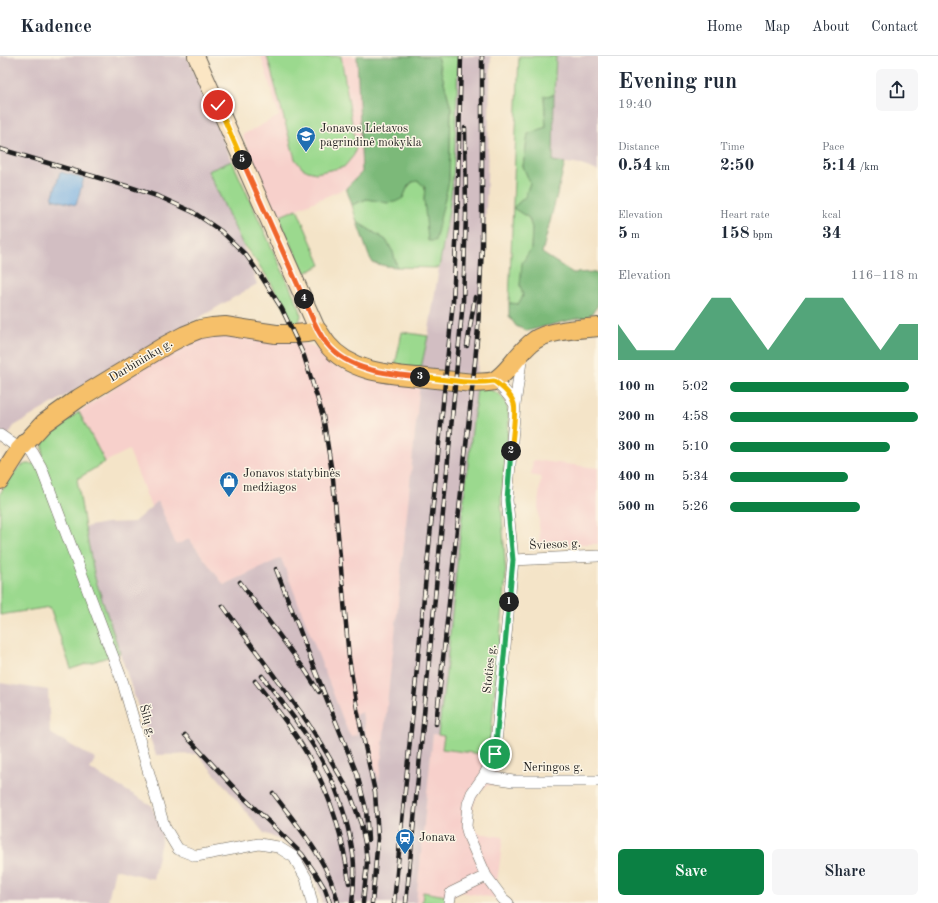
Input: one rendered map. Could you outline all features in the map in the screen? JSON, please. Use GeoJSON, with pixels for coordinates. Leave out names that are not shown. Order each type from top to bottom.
{"type":"FeatureCollection","features":[{"type":"Feature","properties":{"kind":"main road","name":"Darbininkų g."},"geometry":{"type":"LineString","coordinates":[[0,480],[22,446],[44,423],[64,408],[186,335],[200,329],[225,326],[276,334],[294,334],[318,331]]}},
{"type":"Feature","properties":{"kind":"main road"},"geometry":{"type":"LineString","coordinates":[[318,331],[335,352],[360,367],[386,374],[473,383],[494,381],[504,373],[522,351],[536,338],[564,331],[598,327]]}},
{"type":"Feature","properties":{"kind":"street"},"geometry":{"type":"LineString","coordinates":[[196,56],[318,331]]}},
{"type":"Feature","properties":{"kind":"street","name":"Stoties g."},"geometry":{"type":"LineString","coordinates":[[508,903],[503,899],[486,876],[466,826],[468,804],[472,792],[484,776],[495,754],[513,560],[507,500],[515,405],[522,351]]}},
{"type":"Feature","properties":{"kind":"street"},"geometry":{"type":"LineString","coordinates":[[494,381],[503,388],[515,405]]}},
{"type":"Feature","properties":{"kind":"street","name":"Šilų g."},"geometry":{"type":"LineString","coordinates":[[0,435],[33,452],[41,467],[123,682],[164,826],[178,849],[196,856],[259,844],[278,847],[294,857],[306,878],[312,903]]}},
{"type":"Feature","properties":{"kind":"street","name":"Šviesos g."},"geometry":{"type":"LineString","coordinates":[[513,560],[598,556]]}},
{"type":"Feature","properties":{"kind":"street","name":"Neringos g."},"geometry":{"type":"LineString","coordinates":[[484,776],[513,781],[598,781]]}},
{"type":"Feature","properties":{"kind":"street"},"geometry":{"type":"LineString","coordinates":[[450,903],[451,893],[486,876]]}},
{"type":"Feature","properties":{"kind":"shaded area"},"geometry":{"type":"Polygon","coordinates":[[[0,56],[187,56],[232,161],[208,171],[242,243],[257,284],[14,426],[0,448],[0,56]]]}},
{"type":"Feature","properties":{"kind":"shaded area","name":"Jonavos Lietavos pagrindinė mokykla"},"geometry":{"type":"Polygon","coordinates":[[[261,56],[357,56],[362,172],[346,188],[278,217],[242,135],[279,116],[261,56]]]}},
{"type":"Feature","properties":{"kind":"shaded area"},"geometry":{"type":"Polygon","coordinates":[[[458,56],[491,56],[486,209],[477,376],[421,368],[428,336],[453,175],[458,56]]]}},
{"type":"Feature","properties":{"kind":"shaded area"},"geometry":{"type":"Polygon","coordinates":[[[556,56],[598,56],[598,171],[581,165],[553,161],[556,56]]]}},
{"type":"Feature","properties":{"kind":"shaded area"},"geometry":{"type":"Polygon","coordinates":[[[212,335],[291,340],[309,345],[322,352],[336,364],[351,373],[369,378],[420,382],[379,782],[367,741],[362,713],[357,736],[351,736],[348,732],[280,559],[224,585],[189,539],[176,546],[158,501],[151,507],[129,450],[105,462],[79,412],[135,373],[197,339],[212,335]]]}},
{"type":"Feature","properties":{"kind":"shaded area"},"geometry":{"type":"Polygon","coordinates":[[[420,382],[477,388],[446,673],[438,735],[433,734],[416,903],[322,903],[316,882],[302,860],[287,843],[264,833],[198,754],[156,755],[135,698],[95,578],[85,527],[106,523],[134,522],[158,501],[176,545],[189,539],[224,585],[281,558],[348,732],[351,736],[357,735],[355,715],[362,712],[367,741],[379,781],[420,382]]]}},
{"type":"Feature","properties":{"kind":"shaded area"},"geometry":{"type":"Polygon","coordinates":[[[533,460],[598,468],[598,544],[540,544],[538,505],[541,477],[531,475],[533,460]]]}},
{"type":"Feature","properties":{"kind":"shaded area"},"geometry":{"type":"Polygon","coordinates":[[[0,683],[48,690],[50,733],[95,759],[90,769],[151,805],[163,832],[153,879],[115,869],[108,900],[112,903],[0,903],[0,683]]]}},
{"type":"Feature","properties":{"kind":"shaded area"},"geometry":{"type":"Polygon","coordinates":[[[433,734],[444,736],[443,749],[500,756],[496,785],[488,785],[480,791],[474,802],[471,814],[473,827],[478,833],[503,837],[495,898],[461,892],[452,897],[423,893],[422,903],[416,903],[433,734]]]}},
{"type":"Feature","properties":{"kind":"green space"},"geometry":{"type":"Polygon","coordinates":[[[267,56],[341,56],[356,147],[354,155],[344,167],[316,173],[302,168],[295,159],[267,56]]]}},
{"type":"Feature","properties":{"kind":"green space"},"geometry":{"type":"Polygon","coordinates":[[[357,56],[437,56],[451,108],[449,181],[435,241],[428,241],[424,200],[425,187],[418,181],[412,182],[408,186],[403,198],[395,202],[387,203],[367,199],[352,205],[346,188],[362,172],[357,56]]]}},
{"type":"Feature","properties":{"kind":"green space"},"geometry":{"type":"Polygon","coordinates":[[[437,56],[458,56],[456,130],[452,187],[439,268],[397,267],[393,252],[386,240],[357,222],[352,205],[367,199],[403,198],[410,184],[418,180],[425,187],[424,200],[449,181],[451,108],[437,56]]]}},
{"type":"Feature","properties":{"kind":"green space"},"geometry":{"type":"Polygon","coordinates":[[[519,56],[556,56],[554,95],[544,97],[546,127],[528,135],[523,166],[530,183],[525,197],[513,208],[529,218],[532,228],[531,249],[520,285],[523,296],[518,304],[509,303],[519,56]]]}},
{"type":"Feature","properties":{"kind":"green space"},"geometry":{"type":"Polygon","coordinates":[[[554,95],[553,161],[565,163],[542,253],[573,273],[595,272],[598,274],[598,303],[597,307],[588,318],[579,318],[527,331],[516,326],[509,316],[509,303],[518,304],[523,296],[520,285],[522,263],[531,249],[532,228],[529,218],[513,208],[525,197],[530,183],[523,166],[528,134],[546,127],[544,96],[554,95]]]}},
{"type":"Feature","properties":{"kind":"green space"},"geometry":{"type":"Polygon","coordinates":[[[232,161],[300,309],[301,316],[298,324],[294,325],[270,281],[242,243],[208,171],[232,161]]]}},
{"type":"Feature","properties":{"kind":"green space"},"geometry":{"type":"Polygon","coordinates":[[[297,209],[321,265],[305,273],[278,217],[297,209]]]}},
{"type":"Feature","properties":{"kind":"green space"},"geometry":{"type":"Polygon","coordinates":[[[357,222],[386,240],[393,252],[397,267],[373,263],[357,222]]]}},
{"type":"Feature","properties":{"kind":"green space"},"geometry":{"type":"Polygon","coordinates":[[[402,332],[428,336],[421,368],[395,366],[402,332]]]}},
{"type":"Feature","properties":{"kind":"green space"},"geometry":{"type":"Polygon","coordinates":[[[477,388],[492,391],[502,396],[507,406],[509,422],[501,500],[506,576],[489,755],[442,749],[444,736],[438,735],[477,388]]]}},
{"type":"Feature","properties":{"kind":"green space"},"geometry":{"type":"Polygon","coordinates":[[[79,412],[105,462],[77,479],[95,578],[120,653],[71,669],[50,607],[0,615],[0,494],[11,476],[18,468],[22,465],[33,464],[43,455],[43,443],[45,436],[79,412]]]}},
{"type":"Feature","properties":{"kind":"green space"},"geometry":{"type":"Polygon","coordinates":[[[423,892],[452,897],[451,903],[422,903],[423,892]]]}},
{"type":"Feature","properties":{"kind":"water"},"geometry":{"type":"Polygon","coordinates":[[[60,172],[84,178],[76,205],[52,199],[60,172]]]}},
{"type":"Feature","properties":{"kind":"railway"},"geometry":{"type":"LineString","coordinates":[[394,903],[453,301],[457,225],[461,56]]}},
{"type":"Feature","properties":{"kind":"railway"},"geometry":{"type":"LineString","coordinates":[[436,724],[478,328],[482,246],[482,56]]}},
{"type":"Feature","properties":{"kind":"railway"},"geometry":{"type":"LineString","coordinates":[[406,903],[463,301],[466,215],[465,128]]}},
{"type":"Feature","properties":{"kind":"railway"},"geometry":{"type":"LineString","coordinates":[[0,149],[130,187],[160,197],[193,212],[221,231],[246,255],[282,309],[304,356],[323,416],[333,479],[349,658],[357,709],[375,792],[378,838],[372,903]]}},
{"type":"Feature","properties":{"kind":"railway"},"geometry":{"type":"LineString","coordinates":[[467,346],[475,297]]}},
{"type":"Feature","properties":{"kind":"railway"},"geometry":{"type":"LineString","coordinates":[[276,569],[357,774],[366,809],[368,840]]}},
{"type":"Feature","properties":{"kind":"railway"},"geometry":{"type":"LineString","coordinates":[[240,582],[305,670],[319,692]]}},
{"type":"Feature","properties":{"kind":"railway"},"geometry":{"type":"LineString","coordinates":[[223,606],[302,714],[350,793],[361,824],[365,843],[367,863],[363,903]]}},
{"type":"Feature","properties":{"kind":"railway"},"geometry":{"type":"LineString","coordinates":[[262,676],[311,742],[326,768],[338,796],[347,825],[353,854],[354,878],[352,903]]}},
{"type":"Feature","properties":{"kind":"railway"},"geometry":{"type":"LineString","coordinates":[[255,681],[292,730],[305,751],[325,790],[336,820],[344,852],[349,883]]}},
{"type":"Feature","properties":{"kind":"railway"},"geometry":{"type":"LineString","coordinates":[[185,735],[239,793],[302,854],[325,889],[330,903]]}},
{"type":"Feature","properties":{"kind":"railway"},"geometry":{"type":"LineString","coordinates":[[273,793],[312,845],[328,873],[338,903]]}},
{"type":"Feature","properties":{"kind":"place","name":"Jonavos Lietavos pagrindinė mokykla"},"geometry":{"type":"Point","coordinates":[306,153]}},
{"type":"Feature","properties":{"kind":"place","name":"Jonavos statybinės medžiagos"},"geometry":{"type":"Point","coordinates":[229,498]}},
{"type":"Feature","properties":{"kind":"place","name":"Jonava"},"geometry":{"type":"Point","coordinates":[405,855]}},
{"type":"Feature","properties":{"kind":"route"},"geometry":{"type":"LineString","coordinates":[[218,105],[318,331],[327,344],[348,361],[360,367],[386,374],[473,383],[494,381],[503,388],[515,405],[507,500],[513,560],[495,754]]}}]}
